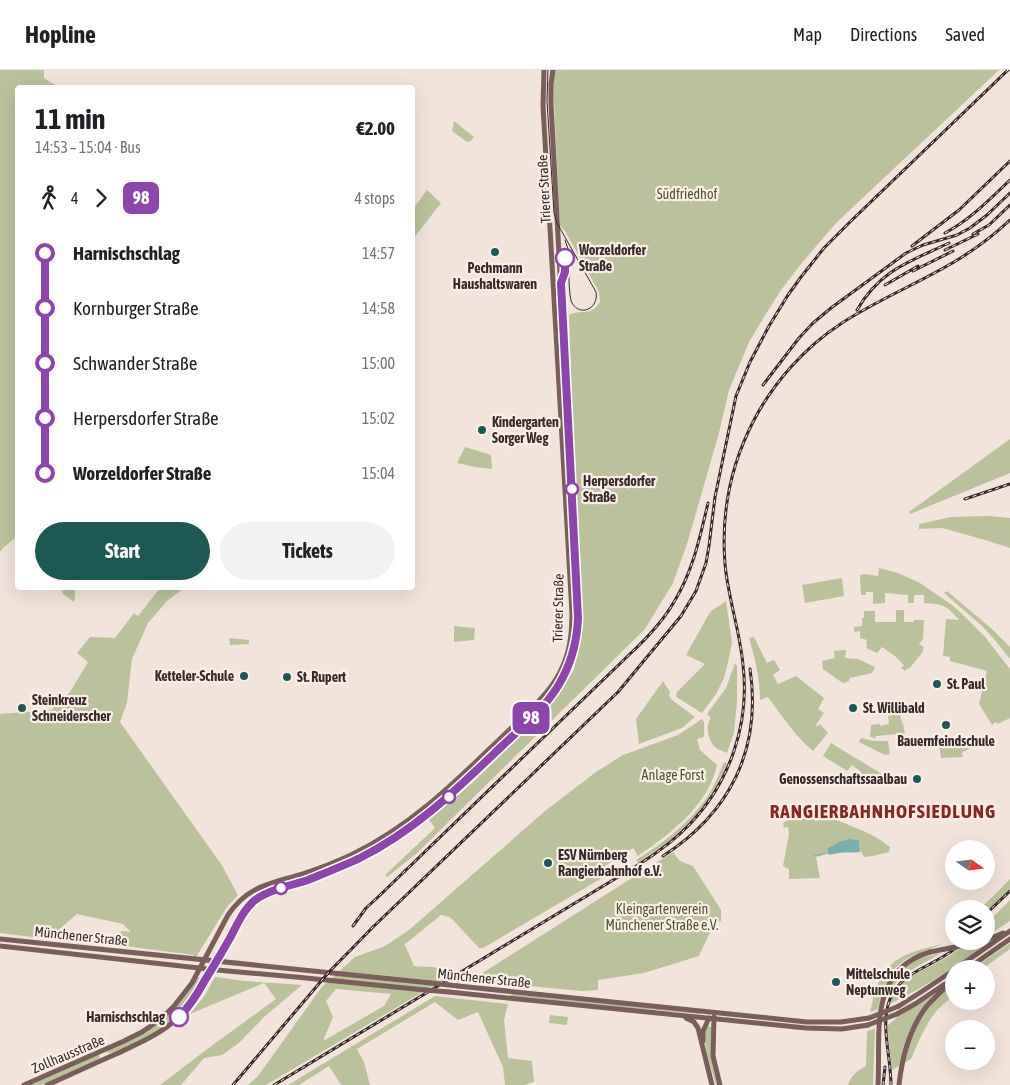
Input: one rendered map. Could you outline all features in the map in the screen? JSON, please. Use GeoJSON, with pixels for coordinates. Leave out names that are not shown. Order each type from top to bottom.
{"type":"FeatureCollection","features":[{"type":"Feature","properties":{"kind":"main road","name":"Trierer Straße"},"geometry":{"type":"LineString","coordinates":[[203,960],[233,907],[244,896],[259,887],[312,871],[358,851],[383,837],[421,811],[454,784],[542,697],[555,680],[566,658],[571,640],[572,621],[543,106],[544,70]]}},
{"type":"Feature","properties":{"kind":"main road","name":"Trierer Straße"},"geometry":{"type":"LineString","coordinates":[[217,962],[243,915],[253,902],[261,896],[324,874],[362,857],[425,817],[457,790],[544,705],[558,687],[570,662],[576,640],[578,618],[551,104],[553,70]]}},
{"type":"Feature","properties":{"kind":"main road"},"geometry":{"type":"LineString","coordinates":[[554,304],[562,307]]}},
{"type":"Feature","properties":{"kind":"main road"},"geometry":{"type":"LineString","coordinates":[[564,478],[568,480],[571,478]]}},
{"type":"Feature","properties":{"kind":"main road"},"geometry":{"type":"LineString","coordinates":[[454,784],[452,788],[457,790]]}},
{"type":"Feature","properties":{"kind":"main road"},"geometry":{"type":"LineString","coordinates":[[421,811],[425,817]]}},
{"type":"Feature","properties":{"kind":"main road"},"geometry":{"type":"LineString","coordinates":[[285,887],[283,883],[288,879]]}},
{"type":"Feature","properties":{"kind":"main road"},"geometry":{"type":"LineString","coordinates":[[243,915],[244,896],[248,898],[261,896]]}},
{"type":"Feature","properties":{"kind":"main road"},"geometry":{"type":"LineString","coordinates":[[995,936],[1010,930]]}},
{"type":"Feature","properties":{"kind":"main road","name":"Münchener Straße"},"geometry":{"type":"LineString","coordinates":[[967,960],[1010,930]]}},
{"type":"Feature","properties":{"kind":"main road","name":"Münchener Straße"},"geometry":{"type":"LineString","coordinates":[[0,939],[818,1022],[846,1022],[868,1018],[899,1006],[945,975]]}},
{"type":"Feature","properties":{"kind":"main road"},"geometry":{"type":"LineString","coordinates":[[980,960],[1010,939]]}},
{"type":"Feature","properties":{"kind":"main road","name":"Münchener Straße"},"geometry":{"type":"LineString","coordinates":[[0,946],[212,970],[296,976],[819,1029],[842,1029],[868,1025],[897,1014],[945,984]]}},
{"type":"Feature","properties":{"kind":"main road"},"geometry":{"type":"LineString","coordinates":[[878,1085],[879,1022],[884,993],[891,980],[901,968],[916,957],[945,949]]}},
{"type":"Feature","properties":{"kind":"main road","name":"Zollhausstraße"},"geometry":{"type":"LineString","coordinates":[[24,1085],[124,1041],[146,1029],[164,1016],[177,1002],[192,983],[203,960]]}},
{"type":"Feature","properties":{"kind":"main road","name":"Zollhausstraße"},"geometry":{"type":"LineString","coordinates":[[47,1085],[141,1043],[167,1027],[179,1018],[188,1007],[217,962]]}},
{"type":"Feature","properties":{"kind":"main road"},"geometry":{"type":"LineString","coordinates":[[899,1085],[904,1053],[915,1026],[929,1004],[945,987]]}},
{"type":"Feature","properties":{"kind":"main road"},"geometry":{"type":"LineString","coordinates":[[702,1046],[704,1031],[712,1012]]}},
{"type":"Feature","properties":{"kind":"main road"},"geometry":{"type":"LineString","coordinates":[[712,1012],[715,1019],[714,1064],[720,1085]]}},
{"type":"Feature","properties":{"kind":"main road"},"geometry":{"type":"LineString","coordinates":[[682,1016],[696,1024],[712,1085]]}},
{"type":"Feature","properties":{"kind":"green space"},"geometry":{"type":"Polygon","coordinates":[[[0,70],[44,70],[44,78],[55,85],[15,85],[15,538],[0,552],[0,70]]]}},
{"type":"Feature","properties":{"kind":"green space","name":"Südfriedhof"},"geometry":{"type":"Polygon","coordinates":[[[555,70],[999,70],[836,223],[781,290],[749,342],[729,390],[719,433],[687,544],[673,583],[645,629],[416,854],[387,877],[385,875],[435,828],[429,820],[471,784],[546,710],[562,690],[574,669],[581,641],[583,619],[573,440],[569,315],[591,310],[600,302],[599,292],[565,231],[560,226],[553,80],[555,70]]]}},
{"type":"Feature","properties":{"kind":"green space"},"geometry":{"type":"Polygon","coordinates":[[[454,121],[474,137],[471,141],[467,142],[452,131],[454,121]]]}},
{"type":"Feature","properties":{"kind":"green space"},"geometry":{"type":"Polygon","coordinates":[[[427,190],[441,203],[415,236],[415,206],[427,190]]]}},
{"type":"Feature","properties":{"kind":"green space"},"geometry":{"type":"Polygon","coordinates":[[[557,325],[561,325],[568,478],[564,438],[557,325]]]}},
{"type":"Feature","properties":{"kind":"green space"},"geometry":{"type":"Polygon","coordinates":[[[1010,439],[1010,473],[910,514],[909,512],[1010,439]]]}},
{"type":"Feature","properties":{"kind":"green space"},"geometry":{"type":"Polygon","coordinates":[[[465,447],[491,455],[492,469],[457,463],[465,447]]]}},
{"type":"Feature","properties":{"kind":"green space"},"geometry":{"type":"Polygon","coordinates":[[[568,503],[576,590],[576,625],[572,651],[554,688],[536,710],[455,788],[546,695],[571,644],[568,503]]]}},
{"type":"Feature","properties":{"kind":"green space"},"geometry":{"type":"Polygon","coordinates":[[[987,516],[1010,518],[1010,548],[942,528],[919,529],[919,524],[951,517],[987,516]]]}},
{"type":"Feature","properties":{"kind":"green space"},"geometry":{"type":"Polygon","coordinates":[[[879,568],[898,573],[920,583],[952,605],[985,637],[1010,669],[1010,718],[992,725],[979,704],[987,671],[950,661],[950,657],[943,656],[946,619],[959,620],[951,611],[940,605],[924,603],[924,595],[914,595],[914,603],[908,603],[908,595],[885,593],[885,603],[873,604],[873,592],[866,592],[866,595],[861,595],[860,575],[878,576],[879,568]]]}},
{"type":"Feature","properties":{"kind":"green space"},"geometry":{"type":"Polygon","coordinates":[[[842,578],[844,596],[805,603],[802,585],[842,578]]]}},
{"type":"Feature","properties":{"kind":"green space"},"geometry":{"type":"Polygon","coordinates":[[[62,590],[76,590],[74,602],[63,594],[62,590]]]}},
{"type":"Feature","properties":{"kind":"green space"},"geometry":{"type":"Polygon","coordinates":[[[158,590],[181,590],[168,600],[148,623],[132,659],[127,703],[120,722],[221,864],[238,895],[227,907],[196,957],[193,955],[125,946],[118,940],[121,931],[131,932],[123,924],[77,914],[48,939],[0,933],[0,714],[51,710],[70,692],[88,662],[77,653],[90,637],[115,638],[134,613],[138,616],[158,590]]]}},
{"type":"Feature","properties":{"kind":"green space"},"geometry":{"type":"Polygon","coordinates":[[[947,591],[1010,647],[1010,659],[982,626],[944,593],[947,591]]]}},
{"type":"Feature","properties":{"kind":"green space"},"geometry":{"type":"Polygon","coordinates":[[[726,601],[732,643],[728,662],[724,678],[716,694],[702,713],[676,696],[677,692],[705,664],[686,655],[710,612],[726,601]]]}},
{"type":"Feature","properties":{"kind":"green space"},"geometry":{"type":"Polygon","coordinates":[[[896,610],[904,610],[904,622],[924,620],[923,639],[919,644],[924,647],[922,653],[909,669],[905,671],[901,668],[904,665],[895,656],[882,647],[877,653],[866,648],[867,640],[860,638],[860,631],[854,632],[854,627],[862,626],[864,611],[875,611],[875,622],[896,622],[896,610]]]}},
{"type":"Feature","properties":{"kind":"green space"},"geometry":{"type":"Polygon","coordinates":[[[454,626],[475,628],[474,640],[454,642],[454,626]]]}},
{"type":"Feature","properties":{"kind":"green space"},"geometry":{"type":"Polygon","coordinates":[[[754,637],[767,663],[774,660],[780,670],[773,675],[778,684],[796,676],[824,698],[818,709],[824,713],[816,725],[820,724],[828,733],[813,751],[795,732],[768,697],[760,700],[757,669],[749,638],[754,637]]]}},
{"type":"Feature","properties":{"kind":"green space"},"geometry":{"type":"Polygon","coordinates":[[[229,638],[249,640],[249,644],[230,645],[229,638]]]}},
{"type":"Feature","properties":{"kind":"green space"},"geometry":{"type":"Polygon","coordinates":[[[846,650],[845,658],[858,659],[875,667],[872,673],[850,678],[849,681],[843,683],[823,669],[822,661],[835,658],[834,651],[846,650]]]}},
{"type":"Feature","properties":{"kind":"green space"},"geometry":{"type":"Polygon","coordinates":[[[735,663],[737,666],[737,702],[734,733],[727,753],[713,745],[708,729],[711,718],[707,714],[726,688],[735,663]]]}},
{"type":"Feature","properties":{"kind":"green space"},"geometry":{"type":"Polygon","coordinates":[[[663,681],[670,692],[669,696],[672,700],[695,717],[682,728],[639,744],[636,719],[663,681]]]}},
{"type":"Feature","properties":{"kind":"green space"},"geometry":{"type":"Polygon","coordinates":[[[900,714],[905,735],[870,737],[871,725],[889,724],[888,716],[900,714]]]}},
{"type":"Feature","properties":{"kind":"green space","name":"Anlage Forst"},"geometry":{"type":"Polygon","coordinates":[[[702,719],[704,722],[704,737],[697,739],[700,750],[717,765],[712,780],[696,806],[686,818],[663,838],[638,856],[633,848],[605,866],[609,874],[483,948],[479,948],[450,917],[441,915],[404,945],[414,966],[458,971],[266,1085],[248,1085],[258,1076],[321,988],[355,957],[385,946],[409,930],[545,811],[596,772],[623,755],[678,735],[702,719]],[[336,989],[326,1001],[333,1017],[323,1041],[384,1006],[391,994],[336,989]]]}},
{"type":"Feature","properties":{"kind":"green space"},"geometry":{"type":"Polygon","coordinates":[[[971,737],[977,746],[962,752],[963,757],[941,758],[939,745],[971,737]]]}},
{"type":"Feature","properties":{"kind":"green space"},"geometry":{"type":"Polygon","coordinates":[[[861,738],[874,741],[888,741],[890,754],[885,755],[859,742],[861,738]]]}},
{"type":"Feature","properties":{"kind":"green space"},"geometry":{"type":"Polygon","coordinates":[[[831,743],[882,774],[875,786],[858,777],[861,772],[852,765],[847,771],[823,756],[831,743]]]}},
{"type":"Feature","properties":{"kind":"green space"},"geometry":{"type":"Polygon","coordinates":[[[724,762],[727,763],[705,804],[676,836],[638,863],[636,860],[668,838],[704,802],[724,762]]]}},
{"type":"Feature","properties":{"kind":"green space"},"geometry":{"type":"Polygon","coordinates":[[[813,812],[815,821],[830,817],[870,834],[890,847],[889,852],[864,857],[860,850],[859,841],[816,857],[820,878],[789,879],[789,869],[783,866],[789,834],[788,827],[784,828],[783,823],[813,812]]]}},
{"type":"Feature","properties":{"kind":"green space","name":"Kleingartenverein Münchener Straße e.V."},"geometry":{"type":"Polygon","coordinates":[[[673,852],[680,861],[693,866],[721,910],[721,921],[712,923],[711,930],[699,956],[644,973],[598,980],[598,990],[582,991],[475,981],[476,977],[673,852]]]}},
{"type":"Feature","properties":{"kind":"green space"},"geometry":{"type":"Polygon","coordinates":[[[1010,879],[1010,889],[995,904],[995,900],[989,900],[1010,879]]]}},
{"type":"Feature","properties":{"kind":"green space"},"geometry":{"type":"Polygon","coordinates":[[[1010,900],[1010,921],[995,931],[995,915],[1010,900]]]}},
{"type":"Feature","properties":{"kind":"green space"},"geometry":{"type":"Polygon","coordinates":[[[1010,943],[1010,949],[995,960],[986,960],[1010,943]]]}},
{"type":"Feature","properties":{"kind":"green space"},"geometry":{"type":"Polygon","coordinates":[[[942,944],[913,956],[899,965],[887,982],[878,1009],[870,1012],[875,989],[891,965],[906,955],[942,944]]]}},
{"type":"Feature","properties":{"kind":"green space"},"geometry":{"type":"Polygon","coordinates":[[[958,950],[978,950],[964,960],[945,960],[945,973],[890,1004],[892,996],[901,984],[958,950]]]}},
{"type":"Feature","properties":{"kind":"green space"},"geometry":{"type":"Polygon","coordinates":[[[941,953],[903,977],[896,983],[886,998],[897,973],[921,959],[941,953]]]}},
{"type":"Feature","properties":{"kind":"green space"},"geometry":{"type":"Polygon","coordinates":[[[197,977],[202,979],[184,1008],[170,1023],[142,1040],[112,1053],[107,1053],[108,1050],[162,1020],[197,977]]]}},
{"type":"Feature","properties":{"kind":"green space"},"geometry":{"type":"Polygon","coordinates":[[[215,977],[302,985],[264,1017],[239,1043],[222,1055],[204,1058],[181,1085],[160,1085],[276,999],[264,983],[190,1014],[205,995],[215,977]]]}},
{"type":"Feature","properties":{"kind":"green space"},"geometry":{"type":"Polygon","coordinates":[[[945,990],[945,1003],[931,1018],[911,1059],[892,1070],[887,1026],[900,1015],[935,994],[945,990]]]}},
{"type":"Feature","properties":{"kind":"green space"},"geometry":{"type":"Polygon","coordinates":[[[512,994],[700,1013],[700,1014],[511,996],[512,994]]]}},
{"type":"Feature","properties":{"kind":"green space"},"geometry":{"type":"Polygon","coordinates":[[[435,996],[508,1004],[504,1020],[508,1058],[532,1061],[534,1082],[524,1085],[505,1085],[503,1067],[478,1012],[458,1020],[435,1002],[357,1049],[364,1062],[370,1085],[341,1085],[329,1066],[299,1085],[288,1085],[435,996]]]}},
{"type":"Feature","properties":{"kind":"green space"},"geometry":{"type":"Polygon","coordinates":[[[550,1015],[568,1017],[567,1025],[549,1023],[550,1015]]]}},
{"type":"Feature","properties":{"kind":"green space"},"geometry":{"type":"Polygon","coordinates":[[[706,1026],[712,1027],[711,1057],[718,1085],[716,1085],[706,1048],[706,1026]]]}},
{"type":"Feature","properties":{"kind":"green space"},"geometry":{"type":"Polygon","coordinates":[[[875,1029],[873,1085],[848,1085],[855,1074],[866,1066],[867,1031],[875,1029]]]}},
{"type":"Feature","properties":{"kind":"green space"},"geometry":{"type":"Polygon","coordinates":[[[99,1054],[100,1057],[97,1061],[41,1085],[25,1085],[99,1054]]]}},
{"type":"Feature","properties":{"kind":"water"},"geometry":{"type":"Polygon","coordinates":[[[849,839],[859,841],[860,852],[827,854],[828,848],[849,839]]]}},
{"type":"Feature","properties":{"kind":"waterway"},"geometry":{"type":"LineString","coordinates":[[814,856],[826,853]]}},
{"type":"Feature","properties":{"kind":"tram line"},"geometry":{"type":"LineString","coordinates":[[548,70],[547,101],[554,213],[557,223],[596,292],[595,303],[588,309],[580,310],[572,303],[569,285],[568,249],[565,240]]}},
{"type":"Feature","properties":{"kind":"railway"},"geometry":{"type":"LineString","coordinates":[[233,1085],[328,973],[373,927],[618,692],[681,616],[696,591],[706,563],[715,497],[736,396],[750,362],[769,326],[788,295],[824,248],[1008,70]]}},
{"type":"Feature","properties":{"kind":"railway"},"geometry":{"type":"LineString","coordinates":[[912,246],[959,210],[1010,161]]}},
{"type":"Feature","properties":{"kind":"railway"},"geometry":{"type":"LineString","coordinates":[[945,233],[971,216],[1010,180]]}},
{"type":"Feature","properties":{"kind":"railway"},"geometry":{"type":"LineString","coordinates":[[763,385],[799,338],[831,308],[906,253],[923,245],[957,235],[970,228],[1010,193]]}},
{"type":"Feature","properties":{"kind":"railway"},"geometry":{"type":"LineString","coordinates":[[973,234],[989,225],[1010,205]]}},
{"type":"Feature","properties":{"kind":"railway"},"geometry":{"type":"LineString","coordinates":[[274,1085],[638,865],[666,846],[690,824],[716,790],[726,771],[740,730],[744,687],[743,665],[727,577],[724,545],[729,490],[739,454],[754,420],[781,379],[803,354],[828,332],[869,307],[940,270],[976,248],[1010,220]]}},
{"type":"Feature","properties":{"kind":"railway"},"geometry":{"type":"LineString","coordinates":[[945,250],[978,234]]}},
{"type":"Feature","properties":{"kind":"railway"},"geometry":{"type":"LineString","coordinates":[[857,310],[875,285],[886,276],[908,262],[949,243]]}},
{"type":"Feature","properties":{"kind":"railway"},"geometry":{"type":"LineString","coordinates":[[913,271],[953,251]]}},
{"type":"Feature","properties":{"kind":"railway"},"geometry":{"type":"LineString","coordinates":[[885,285],[918,266]]}},
{"type":"Feature","properties":{"kind":"railway"},"geometry":{"type":"LineString","coordinates":[[965,499],[1010,484]]}},
{"type":"Feature","properties":{"kind":"railway"},"geometry":{"type":"LineString","coordinates":[[353,926],[366,908],[655,628],[670,609],[681,590],[695,554],[708,503]]}},
{"type":"Feature","properties":{"kind":"railway"},"geometry":{"type":"LineString","coordinates":[[663,856],[707,820],[723,799],[736,776],[745,752],[751,726],[750,669]]}},
{"type":"Feature","properties":{"kind":"railway"},"geometry":{"type":"LineString","coordinates":[[995,905],[1010,891]]}},
{"type":"Feature","properties":{"kind":"railway"},"geometry":{"type":"LineString","coordinates":[[891,1085],[886,1024],[887,1010],[891,997],[899,985],[912,974],[953,950]]}},
{"type":"Feature","properties":{"kind":"railway"},"geometry":{"type":"LineString","coordinates":[[883,1085],[885,1067]]}},
{"type":"Feature","properties":{"kind":"bus line","name":"98"},"geometry":{"type":"LineString","coordinates":[[179,1017],[188,1007],[243,915],[253,902],[268,893],[324,874],[354,861],[386,844],[417,823],[449,797],[532,717],[553,694],[564,677],[578,631],[577,576],[561,283],[566,269],[565,258]]}},
{"type":"Feature","properties":{"kind":"place","name":"Pechmann Haushaltswaren"},"geometry":{"type":"Point","coordinates":[495,252]}},
{"type":"Feature","properties":{"kind":"place","name":"Worzeldorfer Straße"},"geometry":{"type":"Point","coordinates":[565,258]}},
{"type":"Feature","properties":{"kind":"place","name":"Kindergarten Sorger Weg"},"geometry":{"type":"Point","coordinates":[482,430]}},
{"type":"Feature","properties":{"kind":"place","name":"Herpersdorfer Straße"},"geometry":{"type":"Point","coordinates":[572,489]}},
{"type":"Feature","properties":{"kind":"place","name":"Ketteler-Schule"},"geometry":{"type":"Point","coordinates":[244,676]}},
{"type":"Feature","properties":{"kind":"place","name":"St. Rupert"},"geometry":{"type":"Point","coordinates":[287,677]}},
{"type":"Feature","properties":{"kind":"place","name":"St. Paul"},"geometry":{"type":"Point","coordinates":[937,684]}},
{"type":"Feature","properties":{"kind":"place","name":"Steinkreuz Schneiderscher"},"geometry":{"type":"Point","coordinates":[22,708]}},
{"type":"Feature","properties":{"kind":"place","name":"St. Willibald"},"geometry":{"type":"Point","coordinates":[853,708]}},
{"type":"Feature","properties":{"kind":"place","name":"Bauernfeindschule"},"geometry":{"type":"Point","coordinates":[946,725]}},
{"type":"Feature","properties":{"kind":"place","name":"Genossenschaftssaalbau"},"geometry":{"type":"Point","coordinates":[917,779]}},
{"type":"Feature","properties":{"kind":"place","name":"ESV Nürnberg Rangierbahnhof e.V."},"geometry":{"type":"Point","coordinates":[548,863]}},
{"type":"Feature","properties":{"kind":"place","name":"Mittelschule Neptunweg"},"geometry":{"type":"Point","coordinates":[836,982]}},
{"type":"Feature","properties":{"kind":"place","name":"Harnischschlag"},"geometry":{"type":"Point","coordinates":[179,1017]}},
{"type":"Feature","properties":{"kind":"district","name":"RANGIERBAHNHOFSIEDLUNG"},"geometry":{"type":"Point","coordinates":[883,811]}}]}
